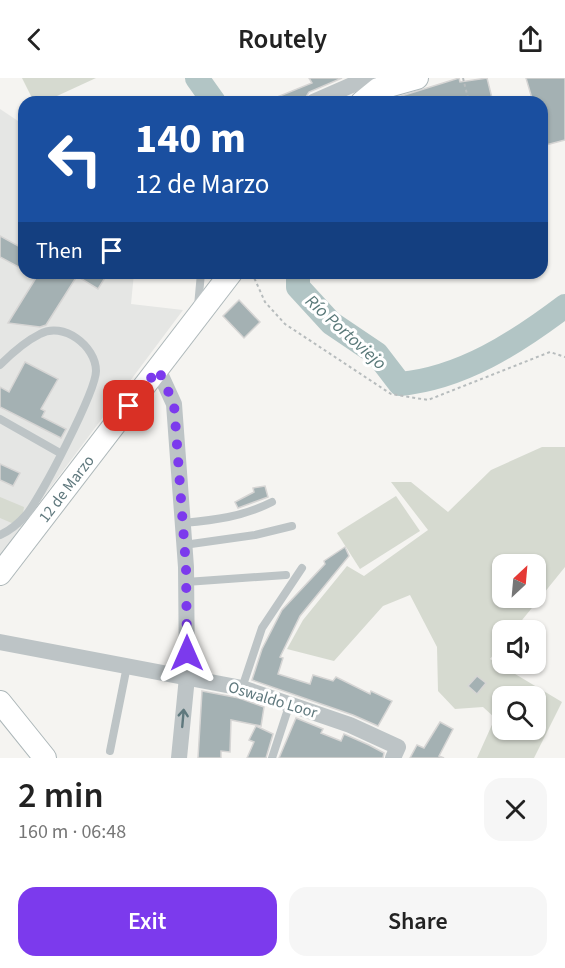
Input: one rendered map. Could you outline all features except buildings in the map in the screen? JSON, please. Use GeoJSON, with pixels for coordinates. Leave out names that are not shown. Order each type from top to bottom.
{"type":"FeatureCollection","features":[{"type":"Feature","properties":{"kind":"street"},"geometry":{"type":"LineString","coordinates":[[338,96],[417,78]]}},
{"type":"Feature","properties":{"kind":"street","name":"12 de Marzo"},"geometry":{"type":"LineString","coordinates":[[0,574],[226,279]]}},
{"type":"Feature","properties":{"kind":"street"},"geometry":{"type":"LineString","coordinates":[[158,369],[174,404],[183,523],[187,677],[179,758]]}},
{"type":"Feature","properties":{"kind":"street","name":"Oswaldo Loor"},"geometry":{"type":"LineString","coordinates":[[0,642],[242,688],[290,702],[396,753]]}},
{"type":"Feature","properties":{"kind":"street"},"geometry":{"type":"LineString","coordinates":[[0,702],[45,758]]}},
{"type":"Feature","properties":{"kind":"lane"},"geometry":{"type":"LineString","coordinates":[[197,316],[200,279]]}},
{"type":"Feature","properties":{"kind":"lane"},"geometry":{"type":"LineString","coordinates":[[0,365],[41,333],[62,332],[81,341],[88,349],[94,358],[96,372],[86,405],[26,515],[0,535]]}},
{"type":"Feature","properties":{"kind":"lane"},"geometry":{"type":"LineString","coordinates":[[0,419],[60,453]]}},
{"type":"Feature","properties":{"kind":"lane"},"geometry":{"type":"LineString","coordinates":[[183,523],[229,519],[272,502]]}},
{"type":"Feature","properties":{"kind":"lane"},"geometry":{"type":"LineString","coordinates":[[184,545],[255,535],[292,526]]}},
{"type":"Feature","properties":{"kind":"lane"},"geometry":{"type":"LineString","coordinates":[[242,688],[262,628],[302,568]]}},
{"type":"Feature","properties":{"kind":"lane"},"geometry":{"type":"LineString","coordinates":[[186,582],[286,575]]}},
{"type":"Feature","properties":{"kind":"lane"},"geometry":{"type":"LineString","coordinates":[[111,752],[127,666]]}},
{"type":"Feature","properties":{"kind":"lane"},"geometry":{"type":"LineString","coordinates":[[272,758],[290,702]]}},
{"type":"Feature","properties":{"kind":"path"},"geometry":{"type":"LineString","coordinates":[[463,78],[468,96]]}},
{"type":"Feature","properties":{"kind":"path"},"geometry":{"type":"LineString","coordinates":[[255,279],[265,302],[285,324],[391,394],[428,400],[550,352],[565,357]]}},
{"type":"Feature","properties":{"kind":"shaded area"},"geometry":{"type":"Polygon","coordinates":[[[22,78],[96,78],[57,96],[31,96],[22,78]]]}},
{"type":"Feature","properties":{"kind":"shaded area"},"geometry":{"type":"Polygon","coordinates":[[[0,109],[18,121],[18,279],[133,279],[131,304],[183,310],[0,555],[0,109]]]}},
{"type":"Feature","properties":{"kind":"shaded area"},"geometry":{"type":"Polygon","coordinates":[[[542,447],[565,447],[565,567],[546,590],[546,554],[492,554],[492,608],[532,608],[522,620],[492,620],[492,656],[490,659],[492,660],[492,674],[515,674],[535,686],[492,686],[492,715],[483,707],[455,709],[438,691],[437,647],[410,595],[383,606],[334,661],[287,649],[303,620],[347,566],[364,576],[428,530],[391,482],[411,482],[448,512],[491,470],[542,447]]]}},
{"type":"Feature","properties":{"kind":"shaded area"},"geometry":{"type":"Polygon","coordinates":[[[396,496],[420,531],[360,569],[337,533],[396,496]]]}},
{"type":"Feature","properties":{"kind":"shaded area"},"geometry":{"type":"Polygon","coordinates":[[[0,497],[24,507],[21,527],[0,518],[0,497]]]}},
{"type":"Feature","properties":{"kind":"shaded area"},"geometry":{"type":"Polygon","coordinates":[[[546,692],[562,702],[546,734],[546,692]]]}},
{"type":"Feature","properties":{"kind":"shaded area"},"geometry":{"type":"Polygon","coordinates":[[[492,725],[492,740],[543,740],[534,758],[477,758],[492,725]]]}},
{"type":"Feature","properties":{"kind":"waterway","name":"Río Portoviejo"},"geometry":{"type":"LineString","coordinates":[[197,78],[210,96]]}},
{"type":"Feature","properties":{"kind":"waterway","name":"Río Portoviejo"},"geometry":{"type":"LineString","coordinates":[[298,279],[298,287],[331,323],[377,354],[400,384],[445,374],[487,357],[527,333],[565,306]]}},
{"type":"Feature","properties":{"kind":"route"},"geometry":{"type":"LineString","coordinates":[[129,406],[158,369],[174,404],[186,567],[187,653]]}}]}
